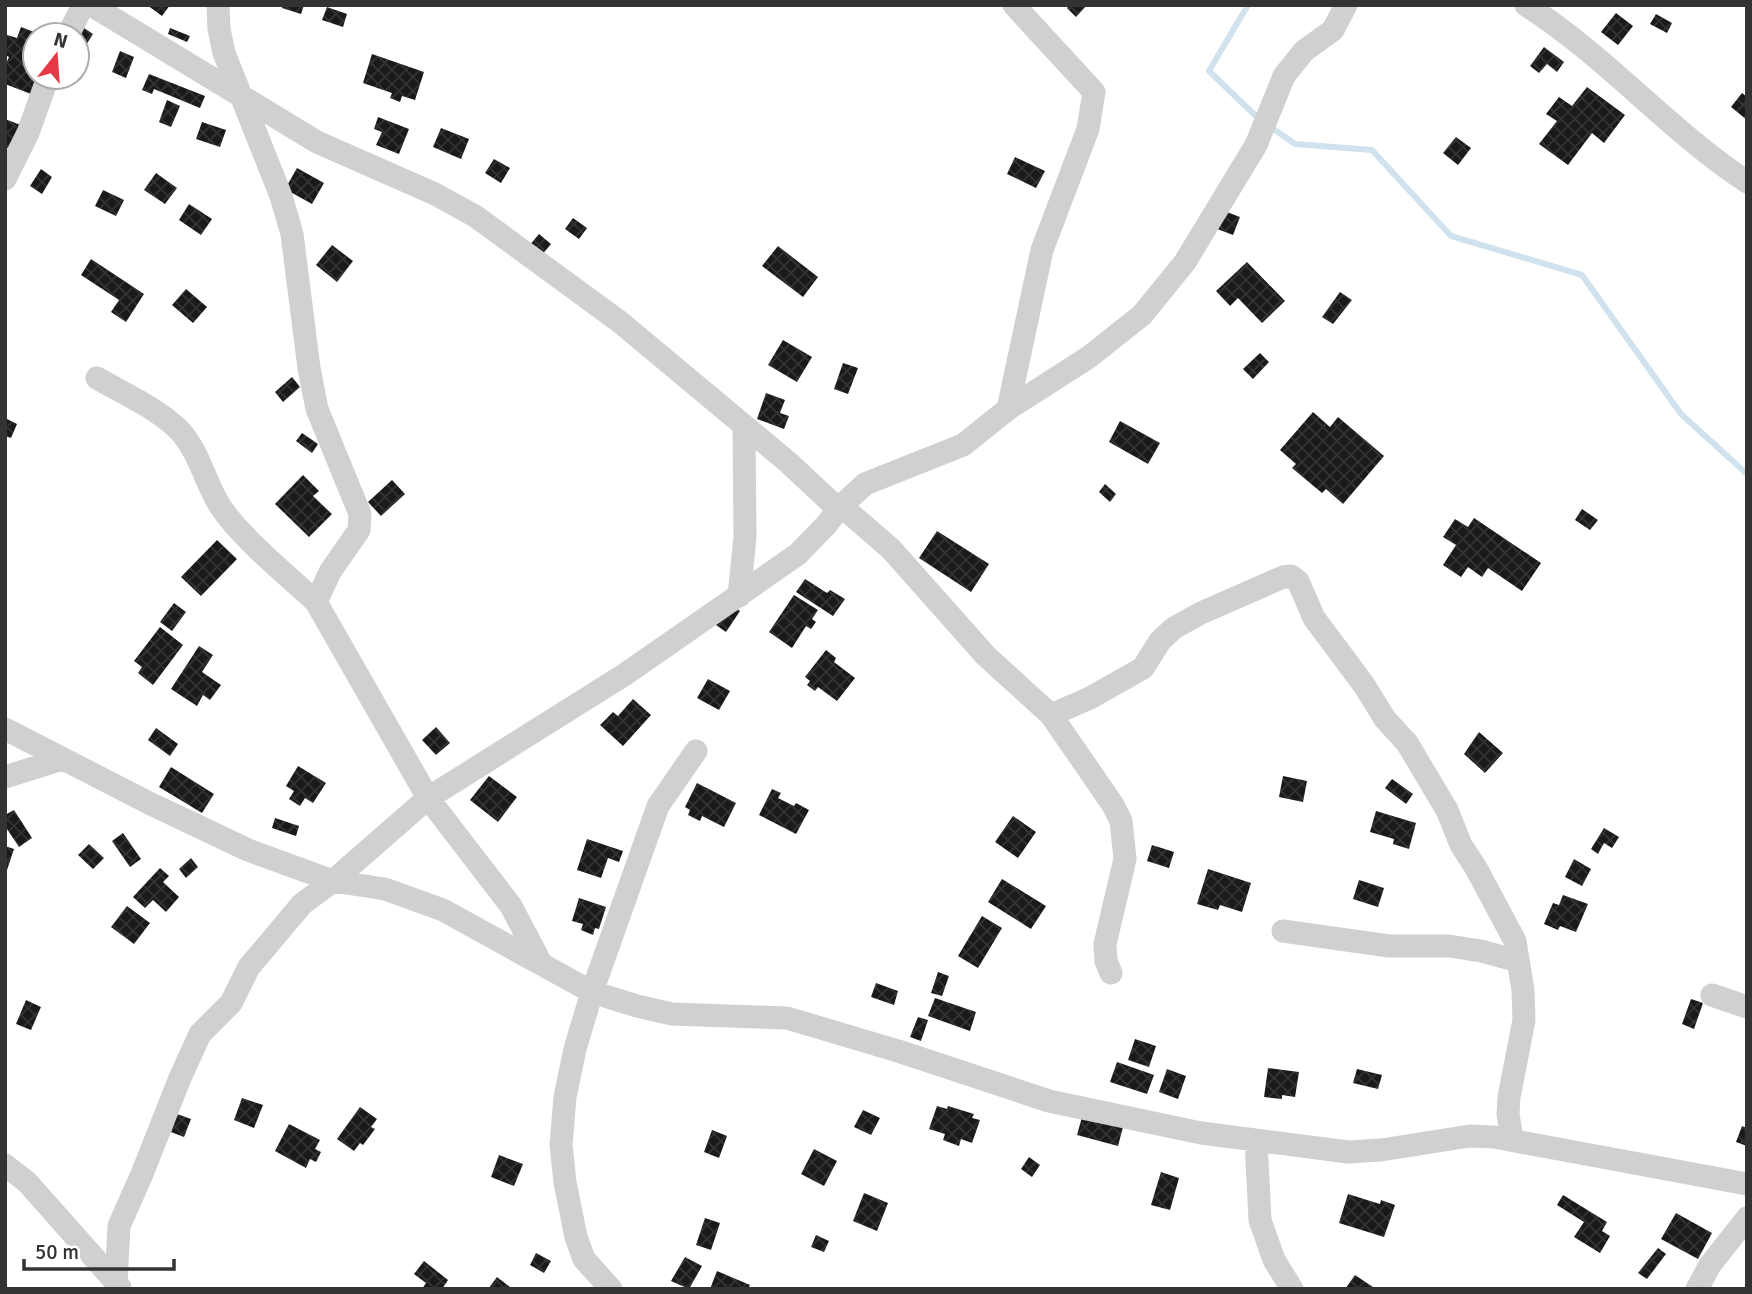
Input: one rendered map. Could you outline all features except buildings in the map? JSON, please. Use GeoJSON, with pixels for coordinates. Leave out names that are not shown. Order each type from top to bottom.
{"type":"FeatureCollection","features":[{"type":"Feature","properties":{"kind":"street"},"geometry":{"type":"LineString","coordinates":[[75,21],[83,5]]}},
{"type":"Feature","properties":{"kind":"street"},"geometry":{"type":"LineString","coordinates":[[91,5],[317,142],[435,194],[475,216],[620,321],[789,463],[838,509],[846,510],[891,549],[986,656],[1051,715],[1121,821],[1125,859],[1105,944],[1111,973]]}},
{"type":"Feature","properties":{"kind":"street"},"geometry":{"type":"LineString","coordinates":[[218,5],[224,53],[281,197],[292,234],[309,368],[317,409],[359,514],[359,530],[330,572],[316,602]]}},
{"type":"Feature","properties":{"kind":"street"},"geometry":{"type":"LineString","coordinates":[[1008,410],[1042,250],[1088,129],[1094,92],[1014,5]]}},
{"type":"Feature","properties":{"kind":"street"},"geometry":{"type":"LineString","coordinates":[[119,1286],[119,1226],[200,1034],[231,1003],[249,967],[302,904],[333,881],[428,798],[624,675],[798,554],[838,509],[865,484],[963,445],[1008,410],[1089,357],[1142,315],[1185,262],[1258,142],[1284,76],[1304,51],[1334,30],[1346,5]]}},
{"type":"Feature","properties":{"kind":"street"},"geometry":{"type":"LineString","coordinates":[[1526,5],[1560,27],[1661,114],[1747,182]]}},
{"type":"Feature","properties":{"kind":"street"},"geometry":{"type":"LineString","coordinates":[[5,179],[28,133],[43,91]]}},
{"type":"Feature","properties":{"kind":"street"},"geometry":{"type":"LineString","coordinates":[[97,378],[161,416],[178,430],[190,444],[221,507],[237,527],[316,602],[428,798],[511,906],[541,963]]}},
{"type":"Feature","properties":{"kind":"street"},"geometry":{"type":"LineString","coordinates":[[739,596],[745,537],[744,426]]}},
{"type":"Feature","properties":{"kind":"street"},"geometry":{"type":"LineString","coordinates":[[1051,715],[1090,698],[1143,668],[1160,640],[1174,628],[1201,613],[1283,577],[1291,576],[1297,581],[1314,618],[1358,675],[1385,719],[1407,743],[1430,780],[1447,810],[1461,845],[1515,941],[1524,1020],[1509,1097],[1508,1114],[1512,1139]]}},
{"type":"Feature","properties":{"kind":"street"},"geometry":{"type":"LineString","coordinates":[[5,729],[62,760],[227,840],[333,881],[385,889],[443,910],[592,992],[638,1006],[672,1014],[787,1018],[1049,1101],[1201,1133],[1348,1152],[1381,1150],[1470,1136],[1512,1139],[1747,1184]]}},
{"type":"Feature","properties":{"kind":"street"},"geometry":{"type":"LineString","coordinates":[[611,1289],[584,1259],[576,1237],[561,1145],[565,1097],[575,1049],[592,992],[658,806],[695,751]]}},
{"type":"Feature","properties":{"kind":"street"},"geometry":{"type":"LineString","coordinates":[[5,777],[62,760]]}},
{"type":"Feature","properties":{"kind":"street"},"geometry":{"type":"LineString","coordinates":[[1283,931],[1389,946],[1449,946],[1518,961]]}},
{"type":"Feature","properties":{"kind":"street"},"geometry":{"type":"LineString","coordinates":[[1712,995],[1747,1007]]}},
{"type":"Feature","properties":{"kind":"street"},"geometry":{"type":"LineString","coordinates":[[1256,1140],[1260,1220],[1274,1260],[1292,1289]]}},
{"type":"Feature","properties":{"kind":"street"},"geometry":{"type":"LineString","coordinates":[[5,1165],[27,1182],[119,1286]]}},
{"type":"Feature","properties":{"kind":"street"},"geometry":{"type":"LineString","coordinates":[[1697,1289],[1710,1265],[1747,1218]]}},
{"type":"Feature","properties":{"kind":"street"},"geometry":{"type":"LineString","coordinates":[[1710,1265],[1713,1289]]}},
{"type":"Feature","properties":{"kind":"waterway"},"geometry":{"type":"LineString","coordinates":[[1248,5],[1209,71],[1260,120]]}},
{"type":"Feature","properties":{"kind":"waterway"},"geometry":{"type":"LineString","coordinates":[[1269,126],[1295,144],[1372,150],[1451,236],[1582,275],[1681,414],[1747,474]]}}]}
